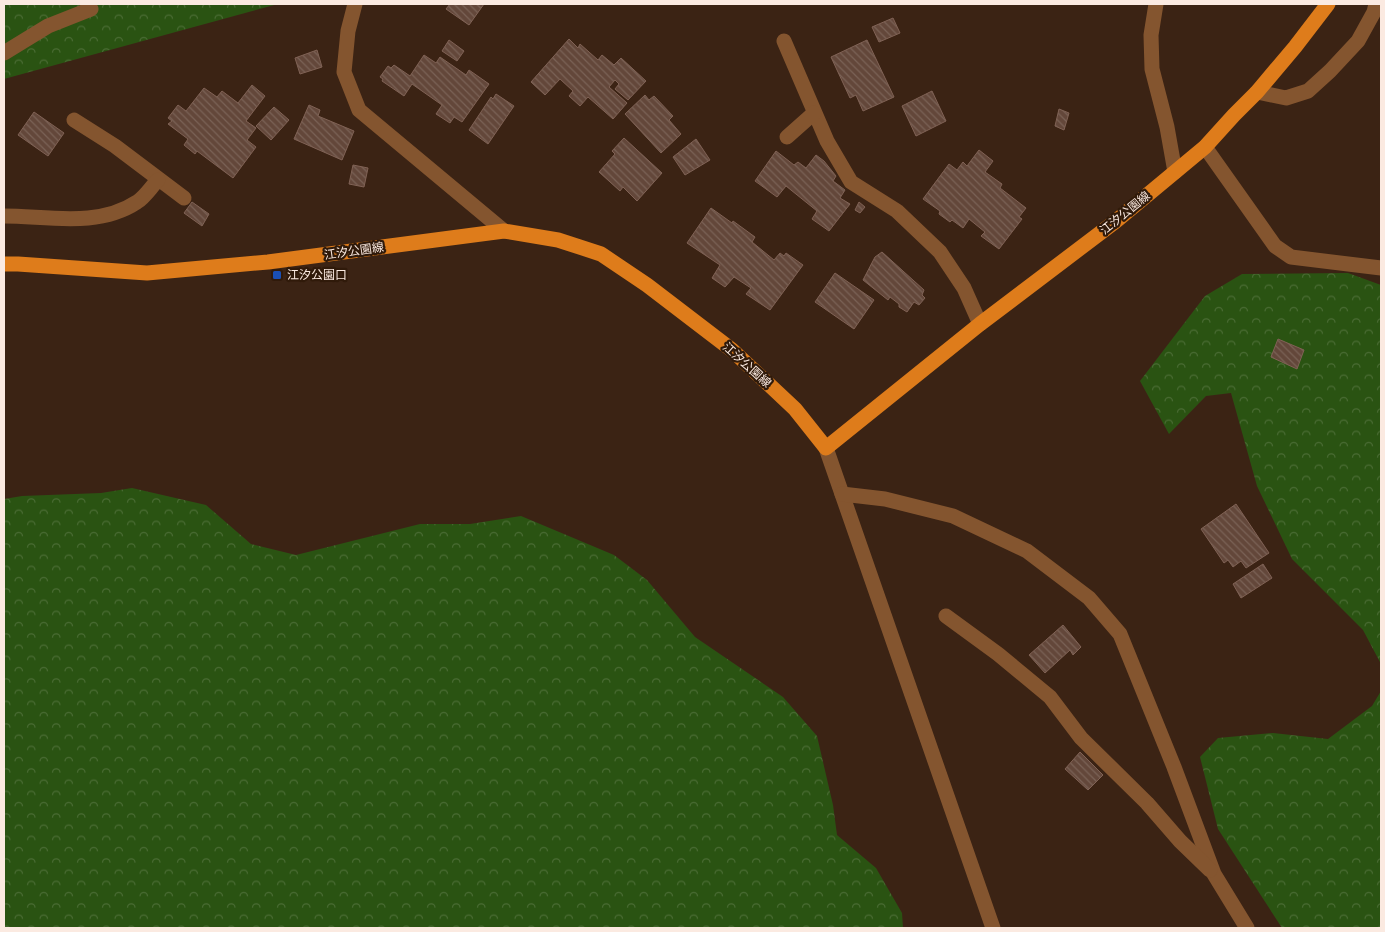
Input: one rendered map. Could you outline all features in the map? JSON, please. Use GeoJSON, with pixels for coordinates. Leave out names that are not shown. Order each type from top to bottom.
{"type":"FeatureCollection","features":[{"type":"Feature","properties":{"kind":"main road","name":"江汐公園線"},"geometry":{"type":"LineString","coordinates":[[4,264],[147,274],[268,262],[504,231],[558,240],[600,254],[647,285],[732,350],[795,409],[826,448],[980,324],[1116,221],[1205,147],[1257,92],[1328,4]]}},
{"type":"Feature","properties":{"kind":"street"},"geometry":{"type":"LineString","coordinates":[[355,4],[348,31],[344,72],[359,110],[504,231]]}},
{"type":"Feature","properties":{"kind":"street"},"geometry":{"type":"LineString","coordinates":[[1156,4],[1151,35],[1152,69],[1168,127],[1175,172]]}},
{"type":"Feature","properties":{"kind":"street"},"geometry":{"type":"LineString","coordinates":[[1257,92],[1286,98],[1308,91],[1358,42],[1374,12],[1376,4]]}},
{"type":"Feature","properties":{"kind":"street"},"geometry":{"type":"LineString","coordinates":[[4,52],[48,26],[91,8]]}},
{"type":"Feature","properties":{"kind":"street"},"geometry":{"type":"LineString","coordinates":[[784,41],[827,141],[851,182],[897,211],[940,252],[964,288],[980,324]]}},
{"type":"Feature","properties":{"kind":"street"},"geometry":{"type":"LineString","coordinates":[[787,137],[814,113]]}},
{"type":"Feature","properties":{"kind":"street"},"geometry":{"type":"LineString","coordinates":[[74,120],[115,146],[184,198]]}},
{"type":"Feature","properties":{"kind":"street"},"geometry":{"type":"LineString","coordinates":[[1205,147],[1275,246],[1291,257],[1381,268]]}},
{"type":"Feature","properties":{"kind":"street"},"geometry":{"type":"LineString","coordinates":[[4,216],[68,220],[109,215],[137,202],[158,180]]}},
{"type":"Feature","properties":{"kind":"street"},"geometry":{"type":"LineString","coordinates":[[826,448],[993,928]]}},
{"type":"Feature","properties":{"kind":"street"},"geometry":{"type":"LineString","coordinates":[[842,494],[885,499],[954,516],[1027,551],[1089,598],[1120,634],[1174,767],[1214,874],[1246,928]]}},
{"type":"Feature","properties":{"kind":"street"},"geometry":{"type":"LineString","coordinates":[[946,616],[998,654],[1050,697],[1081,738],[1147,803],[1214,874]]}},
{"type":"Feature","properties":{"kind":"green space"},"geometry":{"type":"Polygon","coordinates":[[[4,4],[278,4],[4,79],[4,4]]]}},
{"type":"Feature","properties":{"kind":"green space"},"geometry":{"type":"Polygon","coordinates":[[[1348,273],[1381,285],[1381,664],[1363,630],[1292,559],[1257,486],[1231,393],[1206,396],[1169,434],[1140,381],[1205,296],[1242,274],[1348,273]]]}},
{"type":"Feature","properties":{"kind":"green space"},"geometry":{"type":"Polygon","coordinates":[[[132,488],[206,505],[251,544],[296,555],[420,524],[470,524],[521,516],[614,555],[647,580],[695,637],[783,697],[817,736],[833,805],[837,835],[876,868],[902,913],[903,928],[4,928],[4,499],[22,496],[101,493],[132,488]]]}},
{"type":"Feature","properties":{"kind":"green space"},"geometry":{"type":"Polygon","coordinates":[[[1381,691],[1381,928],[1282,928],[1218,829],[1200,757],[1218,738],[1273,733],[1328,739],[1372,706],[1381,691]]]}},
{"type":"Feature","properties":{"kind":"building"},"geometry":{"type":"Polygon","coordinates":[[[450,4],[484,4],[469,25],[446,9],[450,4]]]}},
{"type":"Feature","properties":{"kind":"building"},"geometry":{"type":"Polygon","coordinates":[[[893,18],[900,33],[879,42],[872,27],[893,18]]]}},
{"type":"Feature","properties":{"kind":"building"},"geometry":{"type":"Polygon","coordinates":[[[569,39],[578,48],[580,44],[598,60],[602,55],[614,65],[621,58],[646,81],[628,100],[615,89],[619,84],[615,80],[609,87],[627,103],[613,119],[588,97],[580,106],[569,96],[573,91],[560,79],[545,95],[531,82],[569,39]]]}},
{"type":"Feature","properties":{"kind":"building"},"geometry":{"type":"Polygon","coordinates":[[[449,40],[464,51],[457,61],[442,51],[449,40]]]}},
{"type":"Feature","properties":{"kind":"building"},"geometry":{"type":"Polygon","coordinates":[[[867,40],[894,97],[863,111],[856,95],[850,98],[831,57],[867,40]]]}},
{"type":"Feature","properties":{"kind":"building"},"geometry":{"type":"Polygon","coordinates":[[[317,50],[322,67],[300,74],[295,58],[317,50]]]}},
{"type":"Feature","properties":{"kind":"building"},"geometry":{"type":"Polygon","coordinates":[[[424,55],[436,63],[440,57],[466,75],[469,70],[489,84],[462,122],[454,117],[450,123],[436,114],[442,105],[412,84],[404,96],[382,81],[383,79],[380,77],[388,66],[391,68],[394,65],[410,76],[424,55]]]}},
{"type":"Feature","properties":{"kind":"building"},"geometry":{"type":"Polygon","coordinates":[[[252,85],[265,96],[246,121],[256,128],[247,140],[256,147],[233,178],[197,151],[195,154],[184,145],[188,139],[168,124],[172,121],[168,118],[178,105],[186,111],[204,88],[217,97],[222,91],[238,103],[252,85]]]}},
{"type":"Feature","properties":{"kind":"building"},"geometry":{"type":"Polygon","coordinates":[[[932,91],[946,121],[916,136],[902,106],[932,91]]]}},
{"type":"Feature","properties":{"kind":"building"},"geometry":{"type":"Polygon","coordinates":[[[496,94],[514,106],[488,144],[469,130],[491,97],[493,99],[496,94]]]}},
{"type":"Feature","properties":{"kind":"building"},"geometry":{"type":"Polygon","coordinates":[[[645,95],[649,100],[654,96],[673,116],[669,120],[681,134],[661,153],[625,114],[645,95]]]}},
{"type":"Feature","properties":{"kind":"building"},"geometry":{"type":"Polygon","coordinates":[[[309,105],[320,110],[318,116],[354,131],[342,160],[294,139],[309,105]]]}},
{"type":"Feature","properties":{"kind":"building"},"geometry":{"type":"Polygon","coordinates":[[[274,107],[289,120],[271,140],[256,126],[274,107]]]}},
{"type":"Feature","properties":{"kind":"building"},"geometry":{"type":"Polygon","coordinates":[[[1059,109],[1069,113],[1064,130],[1055,126],[1059,109]]]}},
{"type":"Feature","properties":{"kind":"building"},"geometry":{"type":"Polygon","coordinates":[[[34,112],[64,133],[48,156],[18,135],[34,112]]]}},
{"type":"Feature","properties":{"kind":"building"},"geometry":{"type":"Polygon","coordinates":[[[624,138],[662,173],[637,201],[623,187],[620,191],[599,172],[615,154],[612,151],[624,138]]]}},
{"type":"Feature","properties":{"kind":"building"},"geometry":{"type":"Polygon","coordinates":[[[696,139],[710,160],[685,175],[673,157],[696,139]]]}},
{"type":"Feature","properties":{"kind":"building"},"geometry":{"type":"Polygon","coordinates":[[[979,150],[993,161],[985,172],[1002,184],[1000,188],[1026,208],[1019,217],[1022,219],[999,249],[981,236],[985,232],[969,219],[963,228],[952,220],[950,222],[939,214],[940,211],[923,199],[949,164],[957,170],[963,162],[967,166],[979,150]]]}},
{"type":"Feature","properties":{"kind":"building"},"geometry":{"type":"Polygon","coordinates":[[[776,151],[794,165],[798,162],[806,168],[816,155],[824,161],[836,176],[833,181],[845,190],[840,198],[850,204],[829,231],[812,219],[817,211],[786,186],[777,197],[755,181],[776,151]]]}},
{"type":"Feature","properties":{"kind":"building"},"geometry":{"type":"Polygon","coordinates":[[[353,165],[368,168],[364,187],[349,184],[353,165]]]}},
{"type":"Feature","properties":{"kind":"building"},"geometry":{"type":"Polygon","coordinates":[[[192,202],[209,214],[202,226],[184,213],[192,202]]]}},
{"type":"Feature","properties":{"kind":"building"},"geometry":{"type":"Polygon","coordinates":[[[859,202],[865,207],[860,213],[855,210],[859,202]]]}},
{"type":"Feature","properties":{"kind":"building"},"geometry":{"type":"Polygon","coordinates":[[[711,208],[755,237],[752,242],[774,260],[780,253],[784,256],[786,253],[803,265],[770,310],[746,294],[751,288],[734,277],[725,287],[712,278],[720,265],[687,243],[711,208]]]}},
{"type":"Feature","properties":{"kind":"building"},"geometry":{"type":"Polygon","coordinates":[[[882,252],[924,290],[922,295],[925,298],[919,305],[914,302],[907,312],[899,307],[899,304],[890,297],[888,300],[863,280],[875,257],[882,252]]]}},
{"type":"Feature","properties":{"kind":"building"},"geometry":{"type":"Polygon","coordinates":[[[835,273],[874,300],[854,329],[815,302],[835,273]]]}},
{"type":"Feature","properties":{"kind":"building"},"geometry":{"type":"Polygon","coordinates":[[[1278,339],[1304,350],[1297,369],[1271,357],[1278,339]]]}},
{"type":"Feature","properties":{"kind":"building"},"geometry":{"type":"Polygon","coordinates":[[[1236,504],[1269,553],[1246,568],[1241,561],[1233,567],[1228,560],[1224,563],[1201,529],[1236,504]]]}},
{"type":"Feature","properties":{"kind":"building"},"geometry":{"type":"Polygon","coordinates":[[[1263,564],[1272,578],[1241,598],[1233,584],[1263,564]]]}},
{"type":"Feature","properties":{"kind":"building"},"geometry":{"type":"Polygon","coordinates":[[[1063,625],[1081,647],[1073,655],[1070,650],[1045,673],[1029,655],[1063,625]]]}},
{"type":"Feature","properties":{"kind":"building"},"geometry":{"type":"Polygon","coordinates":[[[1080,752],[1103,775],[1088,790],[1065,769],[1080,752]]]}},
{"type":"Feature","properties":{"kind":"place","name":"江汐公園口"},"geometry":{"type":"Point","coordinates":[277,275]}}]}
